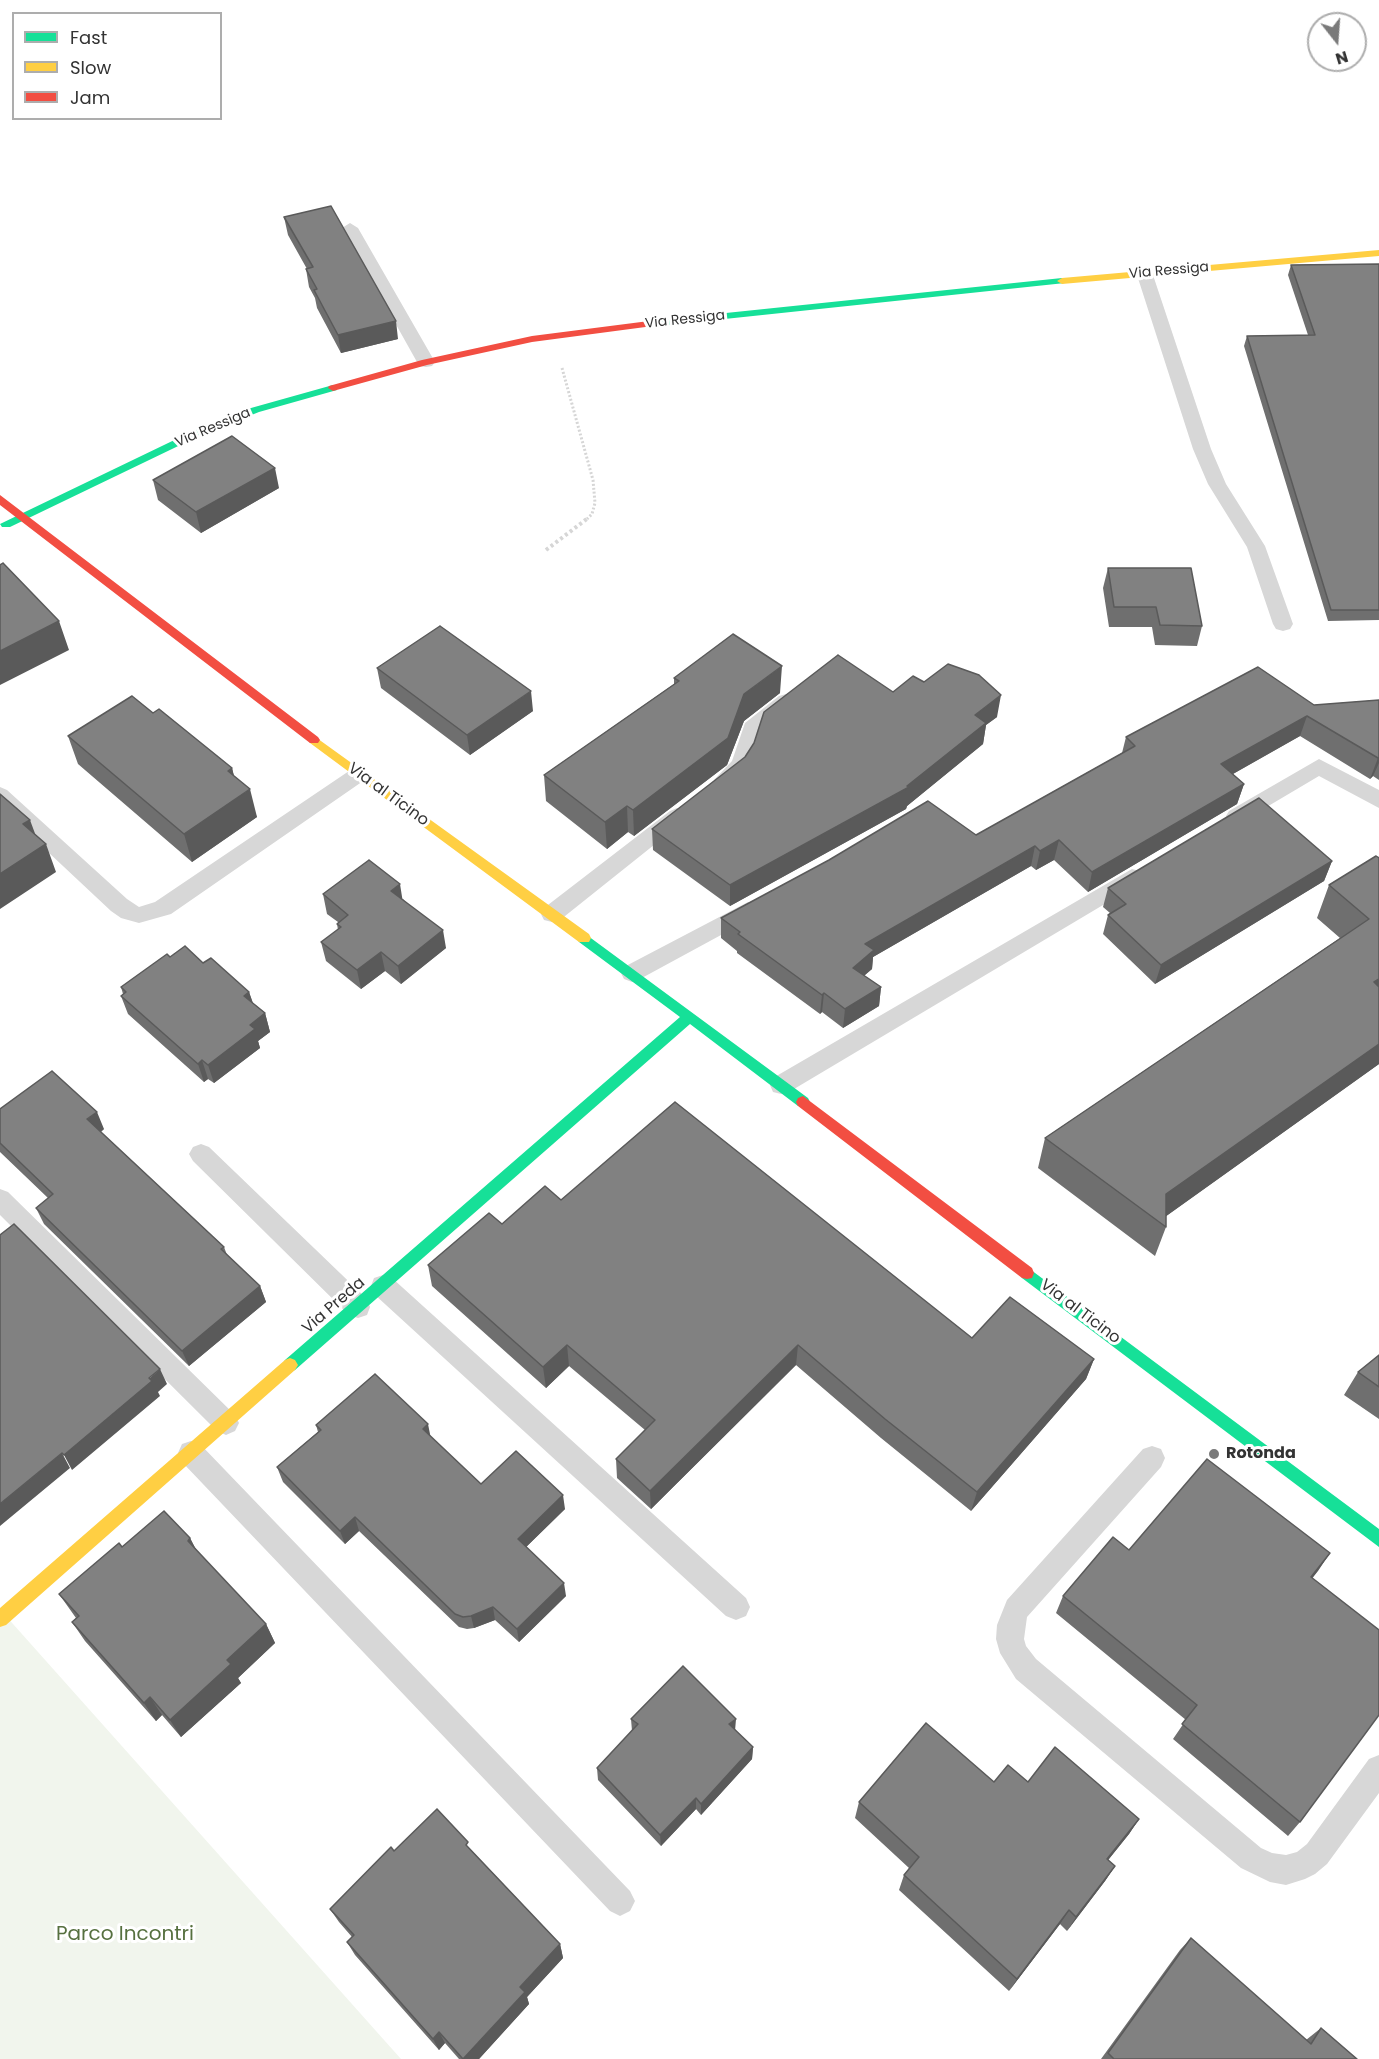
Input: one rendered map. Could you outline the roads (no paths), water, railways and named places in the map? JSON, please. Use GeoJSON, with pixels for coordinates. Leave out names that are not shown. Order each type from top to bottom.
{"type":"FeatureCollection","features":[{"type":"Feature","properties":{"kind":"street","name":"Via Ressiga"},"geometry":{"type":"LineString","coordinates":[[0,527],[195,434],[247,413],[426,362],[561,334],[1144,272],[1379,253]]}},
{"type":"Feature","properties":{"kind":"street","name":"Via al Ticino"},"geometry":{"type":"LineString","coordinates":[[0,499],[359,774],[632,973],[1379,1539]]}},
{"type":"Feature","properties":{"kind":"street","name":"Via Preda"},"geometry":{"type":"LineString","coordinates":[[0,1619],[689,1017]]}},
{"type":"Feature","properties":{"kind":"lane"},"geometry":{"type":"LineString","coordinates":[[350,228],[426,362]]}},
{"type":"Feature","properties":{"kind":"lane"},"geometry":{"type":"LineString","coordinates":[[1144,272],[1202,449],[1217,484],[1262,558],[1283,624]]}},
{"type":"Feature","properties":{"kind":"lane"},"geometry":{"type":"LineString","coordinates":[[709,792],[739,768],[752,728],[801,690]]}},
{"type":"Feature","properties":{"kind":"lane"},"geometry":{"type":"LineString","coordinates":[[1218,826],[1319,766],[1379,800]]}},
{"type":"Feature","properties":{"kind":"lane"},"geometry":{"type":"LineString","coordinates":[[0,795],[119,905],[129,912],[140,915],[163,908],[359,774]]}},
{"type":"Feature","properties":{"kind":"lane"},"geometry":{"type":"LineString","coordinates":[[552,914],[690,806]]}},
{"type":"Feature","properties":{"kind":"lane"},"geometry":{"type":"LineString","coordinates":[[781,1085],[1147,868]]}},
{"type":"Feature","properties":{"kind":"lane"},"geometry":{"type":"LineString","coordinates":[[632,973],[766,900]]}},
{"type":"Feature","properties":{"kind":"lane"},"geometry":{"type":"LineString","coordinates":[[201,1154],[358,1307]]}},
{"type":"Feature","properties":{"kind":"lane"},"geometry":{"type":"LineString","coordinates":[[0,1199],[226,1423]]}},
{"type":"Feature","properties":{"kind":"lane"},"geometry":{"type":"LineString","coordinates":[[382,1286],[736,1606]]}},
{"type":"Feature","properties":{"kind":"lane"},"geometry":{"type":"LineString","coordinates":[[191,1453],[620,1901]]}},
{"type":"Feature","properties":{"kind":"lane"},"geometry":{"type":"LineString","coordinates":[[1152,1458],[1017,1610],[1010,1632],[1014,1653],[1026,1669],[1251,1858],[1270,1867],[1286,1870],[1305,1864],[1317,1854],[1379,1769]]}},
{"type":"Feature","properties":{"kind":"place","name":"Rotonda"},"geometry":{"type":"Point","coordinates":[1214,1454]}},
{"type":"Feature","properties":{"kind":"park label","name":"Parco Incontri"},"geometry":{"type":"Point","coordinates":[125,1935]}}]}
